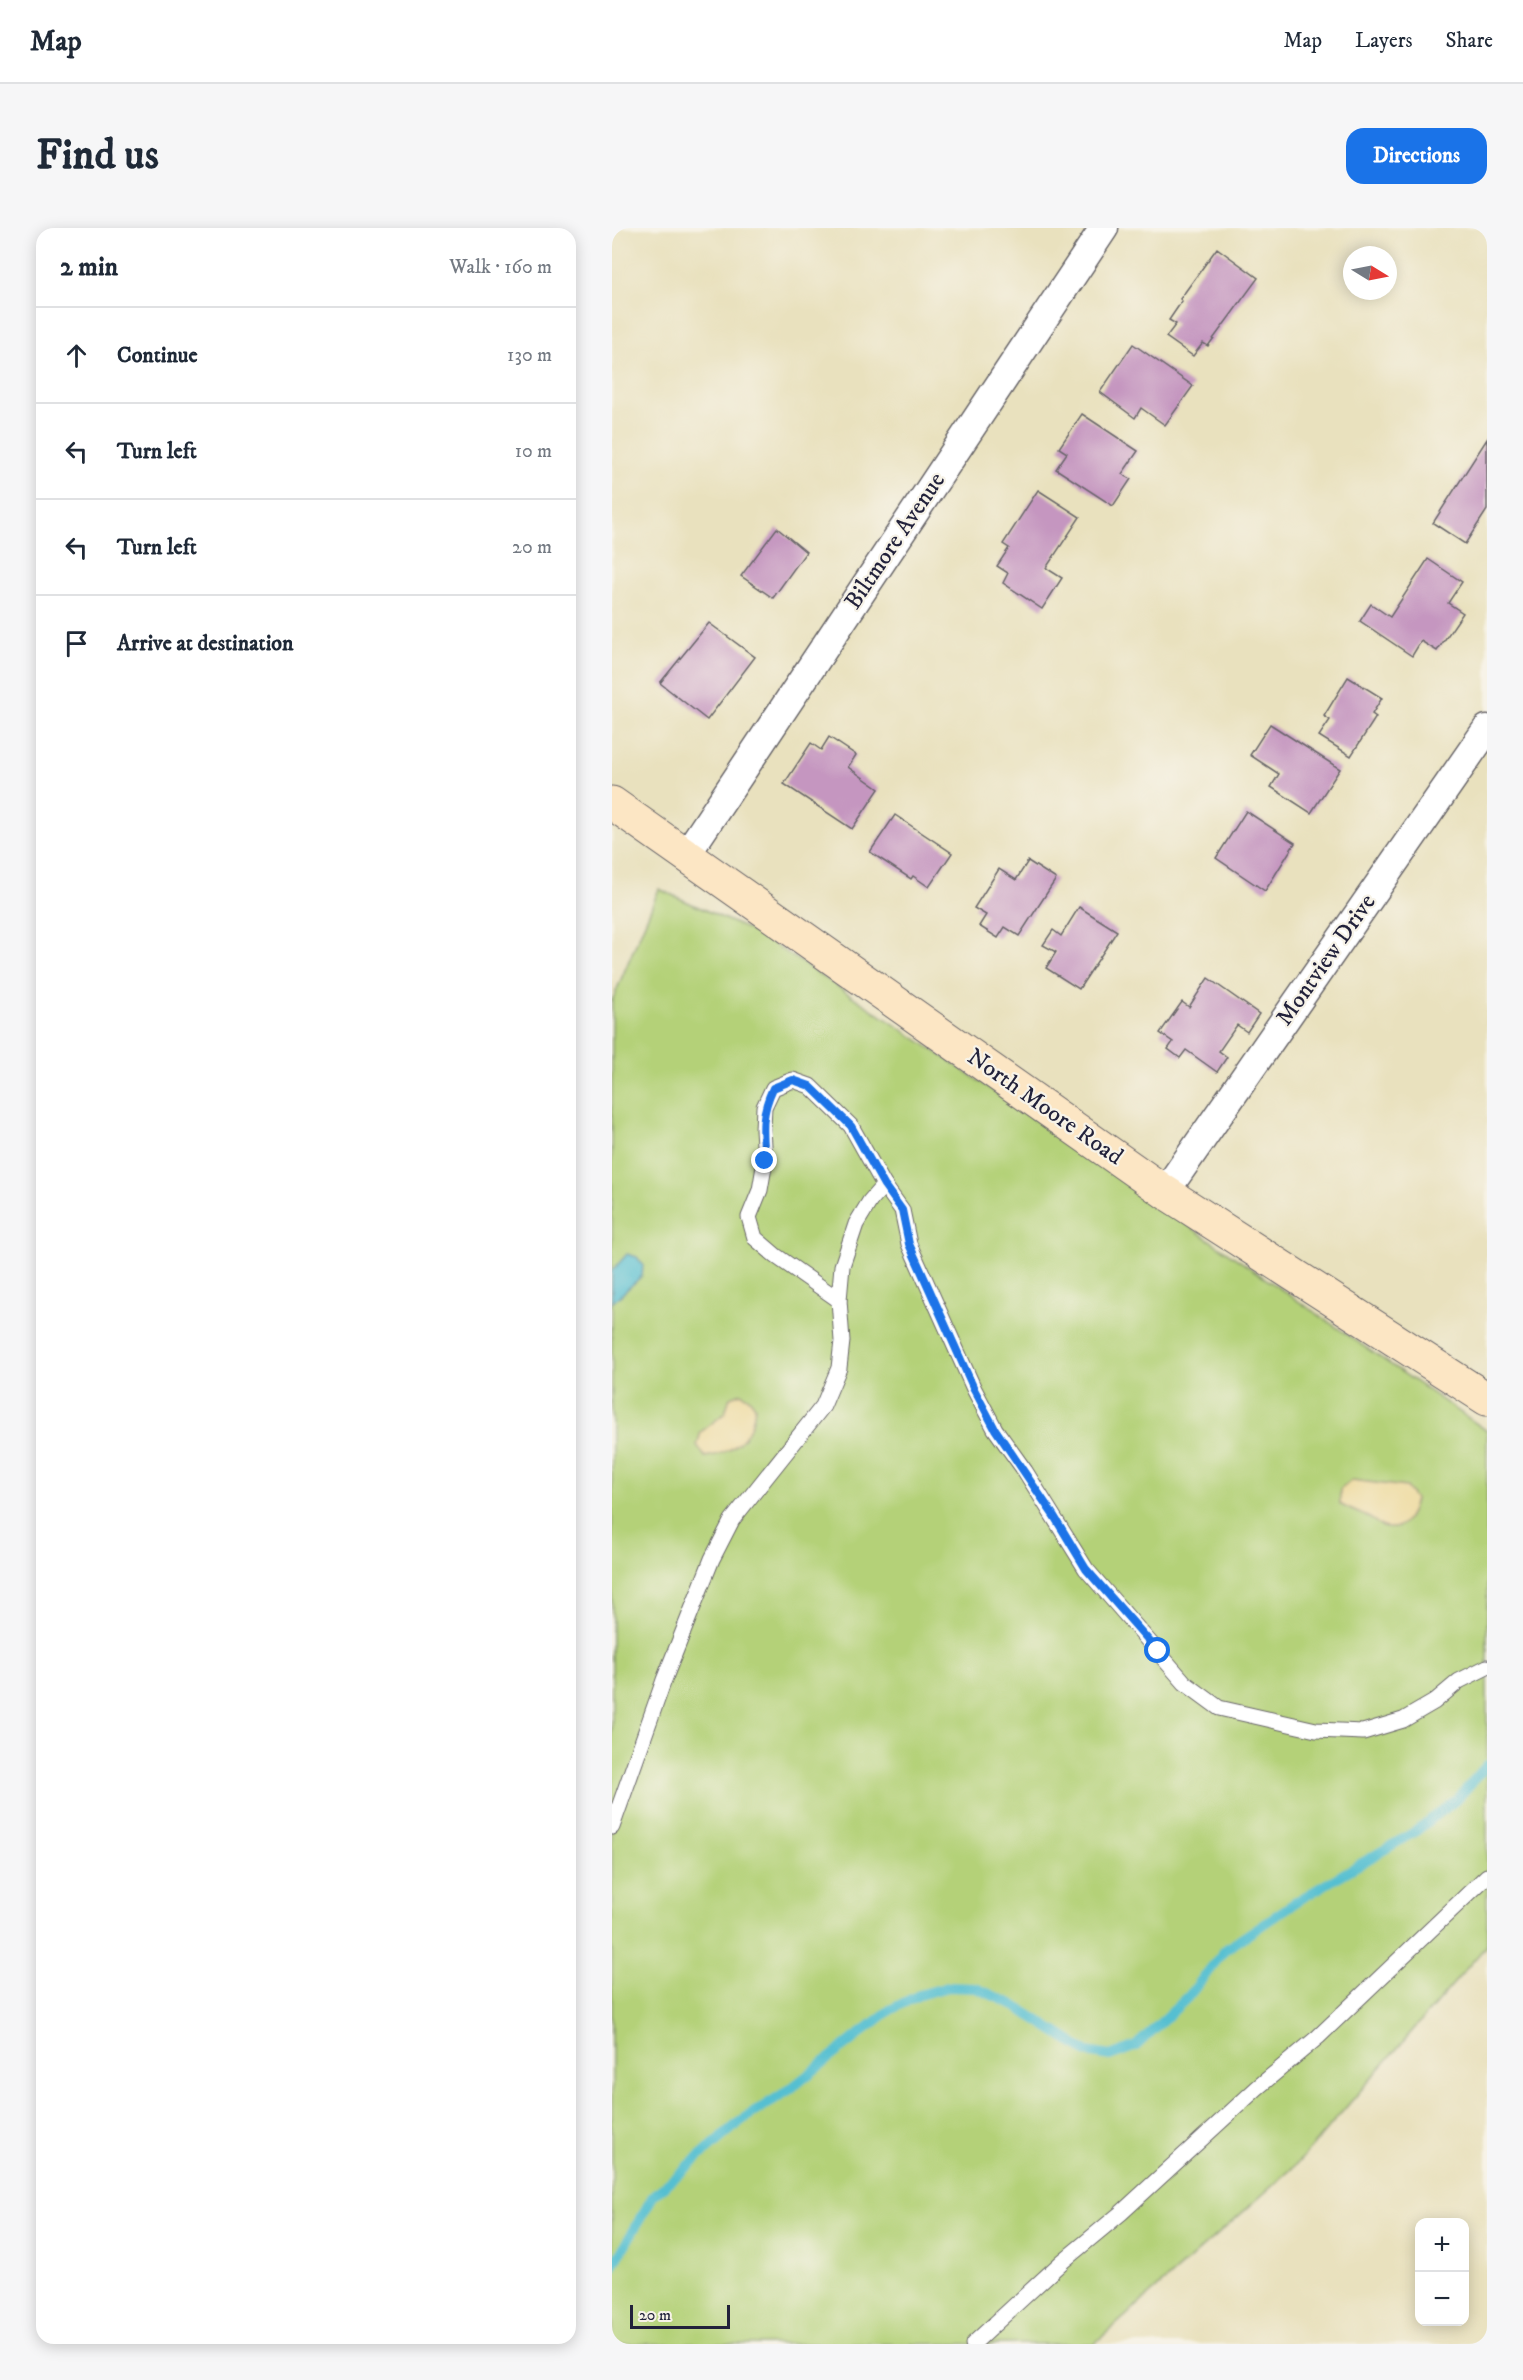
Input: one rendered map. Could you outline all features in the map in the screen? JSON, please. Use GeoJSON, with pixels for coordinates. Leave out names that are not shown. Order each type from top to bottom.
{"type":"FeatureCollection","features":[{"type":"Feature","properties":{"kind":"main road","name":"North Moore Road"},"geometry":{"type":"LineString","coordinates":[[612,803],[1165,1192],[1487,1399]]}},
{"type":"Feature","properties":{"kind":"street","name":"Biltmore Avenue"},"geometry":{"type":"LineString","coordinates":[[686,855],[1104,228]]}},
{"type":"Feature","properties":{"kind":"street","name":"Montview Drive"},"geometry":{"type":"LineString","coordinates":[[1165,1192],[1487,729]]}},
{"type":"Feature","properties":{"kind":"lane"},"geometry":{"type":"LineString","coordinates":[[838,1300],[776,1256],[755,1238],[749,1217],[760,1190],[765,1161],[762,1129],[764,1107],[773,1088],[793,1080],[810,1086],[829,1102],[851,1126],[884,1185],[902,1210],[913,1255],[974,1389],[995,1429],[1086,1569],[1185,1683],[1219,1708],[1316,1730],[1364,1732],[1403,1720],[1434,1702],[1459,1681],[1487,1667]]}},
{"type":"Feature","properties":{"kind":"lane"},"geometry":{"type":"LineString","coordinates":[[612,1827],[668,1670],[712,1559],[732,1520],[823,1406],[839,1368],[842,1341],[838,1300],[842,1266],[856,1224],[870,1201],[884,1185]]}},
{"type":"Feature","properties":{"kind":"lane"},"geometry":{"type":"LineString","coordinates":[[973,2344],[1257,2088],[1318,2037],[1487,1876]]}},
{"type":"Feature","properties":{"kind":"green space"},"geometry":{"type":"Polygon","coordinates":[[[659,889],[760,935],[951,1062],[1487,1431],[1487,1945],[1296,2165],[1094,2344],[612,2344],[612,1001],[659,889]]]}},
{"type":"Feature","properties":{"kind":"sand"},"geometry":{"type":"Polygon","coordinates":[[[741,1393],[755,1406],[751,1426],[733,1447],[725,1452],[705,1457],[697,1445],[701,1432],[725,1413],[730,1397],[741,1393]]]}},
{"type":"Feature","properties":{"kind":"sand"},"geometry":{"type":"Polygon","coordinates":[[[1352,1480],[1406,1487],[1415,1499],[1412,1511],[1401,1525],[1383,1527],[1340,1504],[1340,1490],[1352,1480]]]}},
{"type":"Feature","properties":{"kind":"water"},"geometry":{"type":"Polygon","coordinates":[[[627,1254],[637,1257],[643,1265],[642,1276],[612,1303],[612,1271],[627,1254]]]}},
{"type":"Feature","properties":{"kind":"building"},"geometry":{"type":"Polygon","coordinates":[[[1217,248],[1258,278],[1208,346],[1203,343],[1193,356],[1166,337],[1176,324],[1169,320],[1182,301],[1180,299],[1217,248]]]}},
{"type":"Feature","properties":{"kind":"building"},"geometry":{"type":"Polygon","coordinates":[[[1133,344],[1193,386],[1165,425],[1141,408],[1135,418],[1100,392],[1133,344]]]}},
{"type":"Feature","properties":{"kind":"building"},"geometry":{"type":"Polygon","coordinates":[[[1082,414],[1138,451],[1122,474],[1131,479],[1113,506],[1056,469],[1067,453],[1059,448],[1082,414]]]}},
{"type":"Feature","properties":{"kind":"building"},"geometry":{"type":"Polygon","coordinates":[[[1487,439],[1487,510],[1465,544],[1433,523],[1487,439]]]}},
{"type":"Feature","properties":{"kind":"building"},"geometry":{"type":"Polygon","coordinates":[[[1038,490],[1080,517],[1046,568],[1062,578],[1042,609],[1003,583],[1008,573],[997,566],[1009,548],[1003,544],[1038,490]]]}},
{"type":"Feature","properties":{"kind":"building"},"geometry":{"type":"Polygon","coordinates":[[[777,528],[806,552],[773,598],[741,576],[777,528]]]}},
{"type":"Feature","properties":{"kind":"building"},"geometry":{"type":"Polygon","coordinates":[[[1428,559],[1462,582],[1448,603],[1463,613],[1437,651],[1421,641],[1412,656],[1360,621],[1371,604],[1390,617],[1428,559]]]}},
{"type":"Feature","properties":{"kind":"building"},"geometry":{"type":"Polygon","coordinates":[[[709,623],[755,657],[707,720],[660,683],[709,623]]]}},
{"type":"Feature","properties":{"kind":"building"},"geometry":{"type":"Polygon","coordinates":[[[1348,677],[1382,698],[1372,714],[1376,717],[1351,756],[1319,736],[1330,720],[1324,716],[1348,677]]]}},
{"type":"Feature","properties":{"kind":"building"},"geometry":{"type":"Polygon","coordinates":[[[1270,724],[1340,769],[1311,813],[1271,787],[1279,774],[1250,755],[1270,724]]]}},
{"type":"Feature","properties":{"kind":"building"},"geometry":{"type":"Polygon","coordinates":[[[829,737],[856,755],[848,767],[879,789],[852,829],[784,784],[811,743],[821,750],[829,737]]]}},
{"type":"Feature","properties":{"kind":"building"},"geometry":{"type":"Polygon","coordinates":[[[1246,811],[1295,843],[1265,891],[1216,858],[1246,811]]]}},
{"type":"Feature","properties":{"kind":"building"},"geometry":{"type":"Polygon","coordinates":[[[895,815],[952,853],[929,887],[913,876],[911,879],[870,852],[895,815]]]}},
{"type":"Feature","properties":{"kind":"building"},"geometry":{"type":"Polygon","coordinates":[[[1028,861],[1056,879],[1019,936],[1005,927],[998,938],[979,926],[986,915],[974,908],[999,869],[1016,880],[1028,861]]]}},
{"type":"Feature","properties":{"kind":"building"},"geometry":{"type":"Polygon","coordinates":[[[1079,907],[1117,931],[1079,989],[1046,968],[1056,952],[1043,945],[1053,930],[1061,936],[1079,907]]]}},
{"type":"Feature","properties":{"kind":"building"},"geometry":{"type":"Polygon","coordinates":[[[1208,978],[1259,1014],[1247,1032],[1237,1025],[1219,1051],[1227,1057],[1217,1072],[1186,1050],[1180,1058],[1168,1049],[1173,1042],[1160,1033],[1182,1002],[1189,1007],[1208,978]]]}},
{"type":"Feature","properties":{"kind":"waterway"},"geometry":{"type":"LineString","coordinates":[[612,2268],[653,2196],[742,2120],[789,2090],[890,2010],[919,1995],[948,1987],[976,1988],[1012,2004],[1087,2052],[1110,2056],[1136,2046],[1188,1997],[1225,1950],[1299,1900],[1416,1831],[1457,1799],[1487,1765]]}},
{"type":"Feature","properties":{"kind":"route"},"geometry":{"type":"LineString","coordinates":[[765,1161],[762,1129],[764,1107],[773,1088],[793,1080],[810,1086],[829,1102],[851,1126],[884,1185],[902,1210],[909,1244],[922,1275],[974,1389],[995,1429],[1054,1516],[1086,1569],[1158,1651]]}}]}
